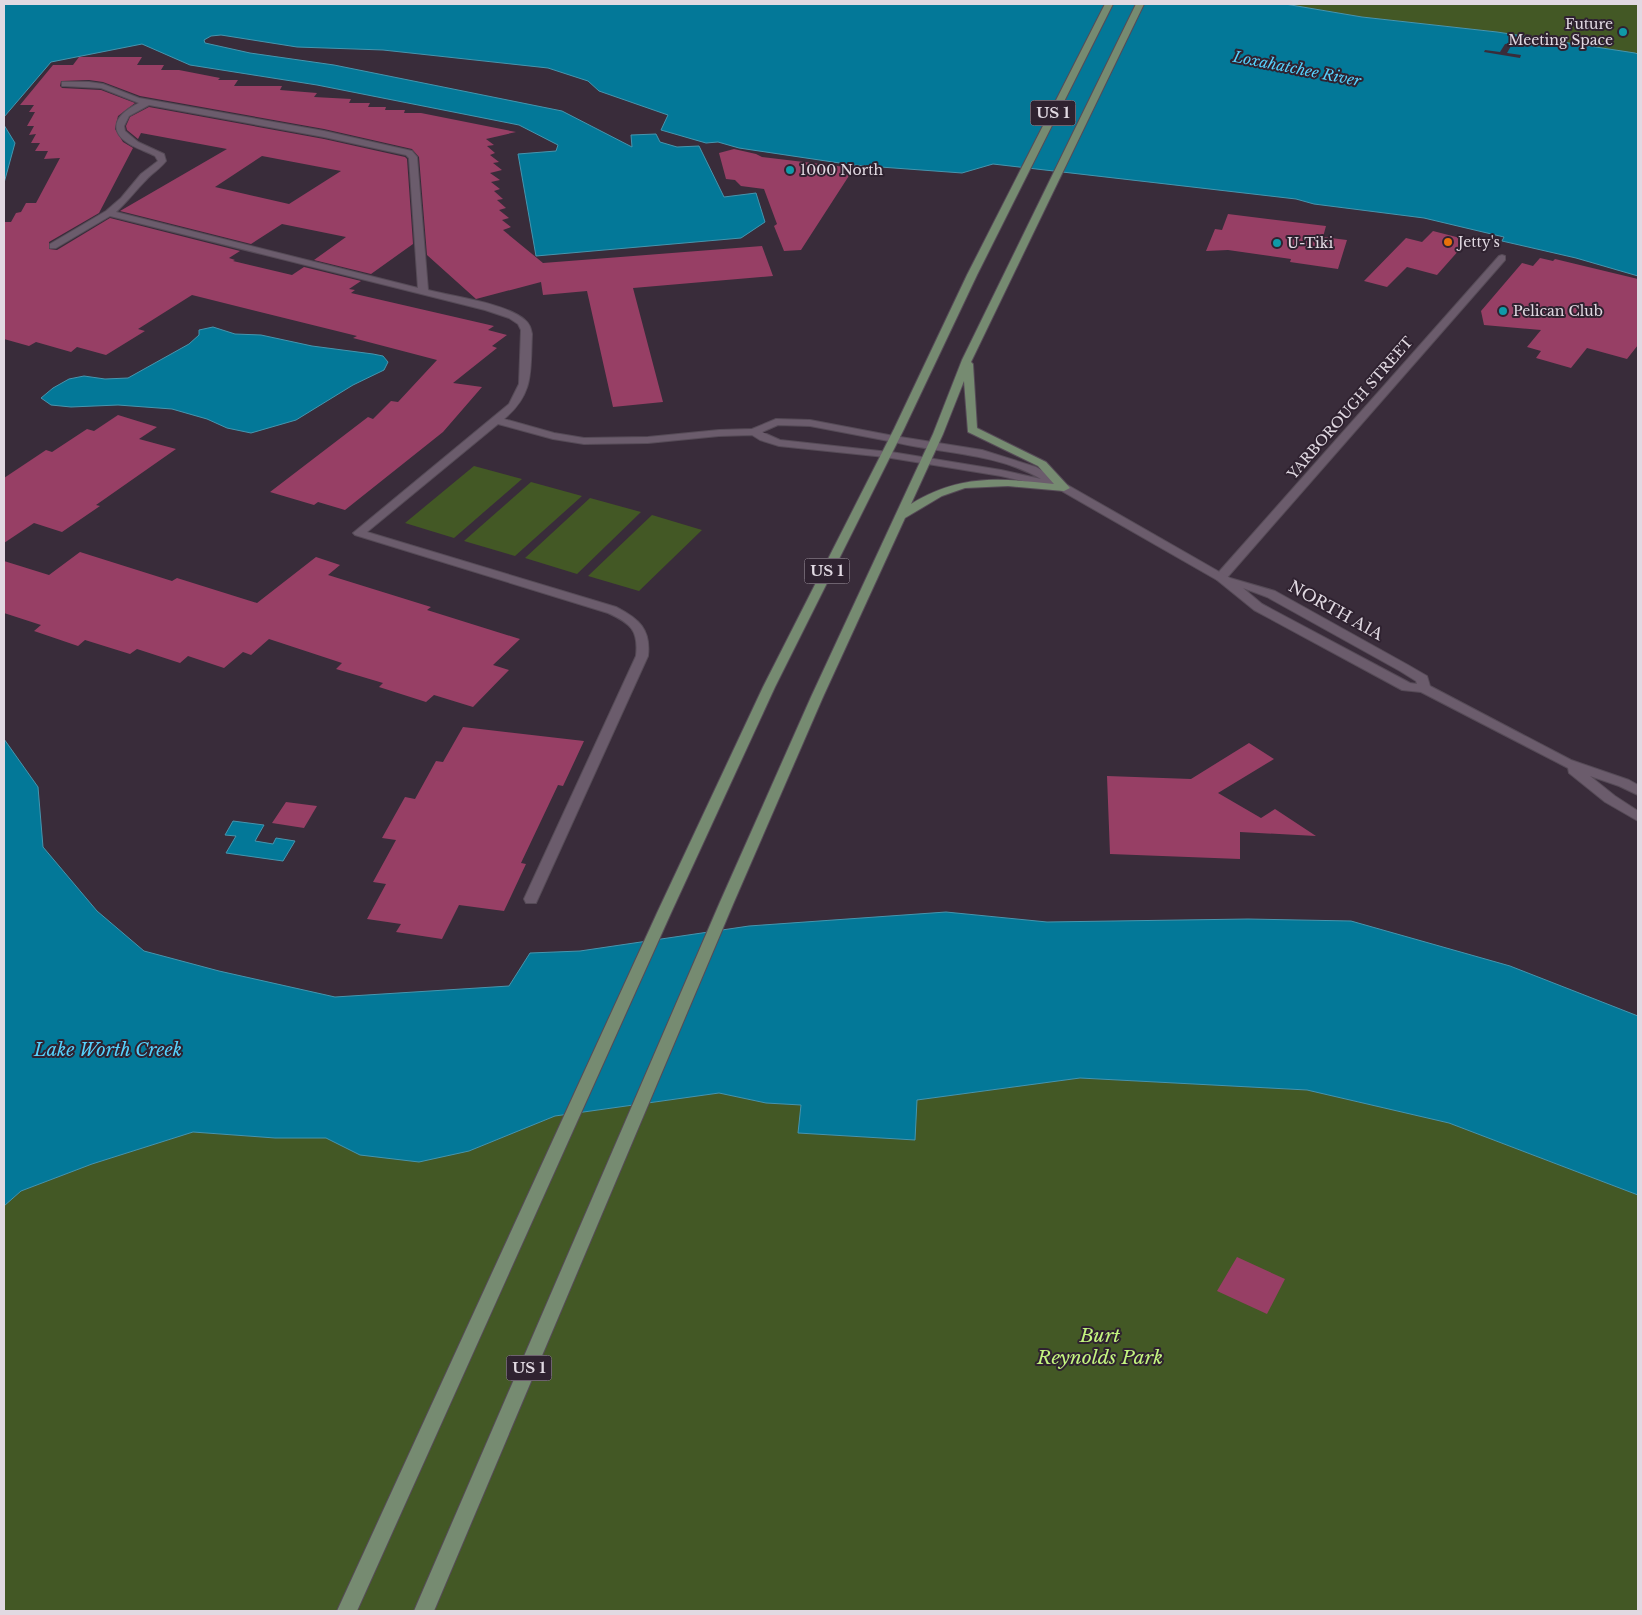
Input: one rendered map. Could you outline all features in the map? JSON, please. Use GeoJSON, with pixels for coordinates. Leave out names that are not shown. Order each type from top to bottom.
{"type":"FeatureCollection","features":[{"type":"Feature","properties":{"kind":"main road","name":"US 1"},"geometry":{"type":"LineString","coordinates":[[347,1611],[664,913],[769,687],[894,439],[972,275],[1109,4]]}},
{"type":"Feature","properties":{"kind":"main road","name":"US 1"},"geometry":{"type":"LineString","coordinates":[[424,1611],[816,697],[932,446],[967,360],[1140,4]]}},
{"type":"Feature","properties":{"kind":"main road"},"geometry":{"type":"LineString","coordinates":[[967,360],[972,430],[1042,464],[1064,488]]}},
{"type":"Feature","properties":{"kind":"main road"},"geometry":{"type":"LineString","coordinates":[[900,516],[936,494],[969,484],[1003,483],[1064,488]]}},
{"type":"Feature","properties":{"kind":"street"},"geometry":{"type":"LineString","coordinates":[[65,84],[102,86],[128,98],[324,134],[409,153],[413,157],[423,292]]}},
{"type":"Feature","properties":{"kind":"street"},"geometry":{"type":"LineString","coordinates":[[53,246],[109,213],[124,200],[144,176],[162,161],[161,156],[156,152],[130,141],[122,133],[120,126],[120,122],[127,112],[148,102]]}},
{"type":"Feature","properties":{"kind":"street"},"geometry":{"type":"LineString","coordinates":[[109,213],[503,312],[513,316],[526,327],[522,391],[513,406],[359,533],[612,610],[625,616],[636,625],[642,635],[644,646],[642,656],[531,899]]}},
{"type":"Feature","properties":{"kind":"street","name":"YARBOROUGH STREET"},"geometry":{"type":"LineString","coordinates":[[1221,578],[1502,258]]}},
{"type":"Feature","properties":{"kind":"street"},"geometry":{"type":"LineString","coordinates":[[497,420],[552,436],[584,441],[648,440],[719,432],[754,432],[776,422],[784,422],[810,423],[932,446]]}},
{"type":"Feature","properties":{"kind":"street","name":"NORTH A1A"},"geometry":{"type":"LineString","coordinates":[[754,432],[778,443],[885,454],[1001,473],[1064,488]]}},
{"type":"Feature","properties":{"kind":"street","name":"NORTH A1A"},"geometry":{"type":"LineString","coordinates":[[932,446],[1012,461],[1032,469],[1221,578],[1258,607],[1327,645],[1407,687],[1424,688],[1566,764],[1624,783],[1638,791]]}},
{"type":"Feature","properties":{"kind":"street","name":"NORTH A1A"},"geometry":{"type":"LineString","coordinates":[[1221,578],[1271,594],[1422,679],[1424,688]]}},
{"type":"Feature","properties":{"kind":"street","name":"NORTH A1A"},"geometry":{"type":"LineString","coordinates":[[1566,764],[1610,799],[1638,817]]}},
{"type":"Feature","properties":{"kind":"green space"},"geometry":{"type":"Polygon","coordinates":[[[1285,4],[1638,4],[1638,54],[1497,32],[1362,17],[1285,4]]]}},
{"type":"Feature","properties":{"kind":"green space"},"geometry":{"type":"Polygon","coordinates":[[[474,466],[522,479],[454,538],[405,523],[474,466]]]}},
{"type":"Feature","properties":{"kind":"green space"},"geometry":{"type":"Polygon","coordinates":[[[531,482],[582,496],[515,556],[464,541],[531,482]]]}},
{"type":"Feature","properties":{"kind":"green space"},"geometry":{"type":"Polygon","coordinates":[[[590,498],[641,512],[577,574],[525,558],[590,498]]]}},
{"type":"Feature","properties":{"kind":"green space"},"geometry":{"type":"Polygon","coordinates":[[[652,515],[702,530],[639,591],[588,576],[652,515]]]}},
{"type":"Feature","properties":{"kind":"green space","name":"Burt Reynolds Park"},"geometry":{"type":"Polygon","coordinates":[[[1080,1078],[1307,1090],[1449,1123],[1638,1195],[1638,1611],[4,1611],[4,1206],[21,1191],[92,1164],[193,1132],[275,1138],[326,1138],[360,1155],[469,1151],[555,1116],[719,1093],[766,1103],[801,1105],[798,1133],[915,1140],[916,1100],[1080,1078]]]}},
{"type":"Feature","properties":{"kind":"water","name":"Loxahatchee River"},"geometry":{"type":"Polygon","coordinates":[[[4,4],[1285,4],[1362,17],[1497,32],[1635,53],[1638,54],[1638,276],[1576,258],[1502,241],[1504,237],[1424,218],[1314,204],[1296,199],[993,164],[962,173],[853,165],[739,148],[718,142],[706,143],[661,130],[668,115],[599,91],[588,81],[548,68],[383,50],[297,47],[221,35],[211,36],[204,40],[205,43],[250,53],[334,65],[562,111],[632,147],[631,135],[656,134],[660,142],[677,147],[699,146],[724,197],[756,193],[765,222],[741,238],[536,256],[518,154],[556,151],[558,145],[519,125],[317,85],[190,65],[142,44],[51,62],[4,117],[4,4]]]}},
{"type":"Feature","properties":{"kind":"water"},"geometry":{"type":"Polygon","coordinates":[[[4,125],[15,143],[4,183],[4,125]]]}},
{"type":"Feature","properties":{"kind":"water"},"geometry":{"type":"Polygon","coordinates":[[[213,327],[235,334],[261,335],[312,346],[383,356],[388,362],[384,370],[353,385],[296,420],[251,433],[227,428],[207,419],[172,409],[118,405],[71,407],[51,405],[41,398],[53,388],[69,379],[84,376],[105,379],[128,378],[189,344],[199,335],[199,330],[213,327]]]}},
{"type":"Feature","properties":{"kind":"water","name":"Lake Worth Creek"},"geometry":{"type":"Polygon","coordinates":[[[4,739],[38,787],[43,847],[97,911],[144,951],[219,971],[335,997],[509,986],[530,953],[580,951],[749,926],[946,912],[1047,922],[1248,919],[1351,921],[1510,966],[1638,1016],[1638,1195],[1449,1123],[1307,1090],[1080,1078],[917,1100],[915,1140],[798,1133],[801,1105],[766,1103],[719,1093],[555,1116],[469,1151],[419,1162],[360,1155],[326,1138],[275,1138],[193,1132],[92,1164],[21,1191],[4,1206],[4,739]]]}},
{"type":"Feature","properties":{"kind":"water"},"geometry":{"type":"Polygon","coordinates":[[[233,821],[264,825],[255,841],[273,844],[276,838],[295,841],[283,861],[226,853],[236,836],[225,835],[233,821]]]}},
{"type":"Feature","properties":{"kind":"pier"},"geometry":{"type":"Polygon","coordinates":[[[1526,34],[1532,35],[1528,43],[1511,46],[1507,53],[1521,55],[1520,58],[1484,52],[1485,50],[1500,52],[1505,44],[1522,41],[1526,34]]]}},
{"type":"Feature","properties":{"kind":"building"},"geometry":{"type":"Polygon","coordinates":[[[79,57],[142,57],[137,65],[164,65],[161,70],[179,70],[220,78],[218,80],[238,80],[234,86],[282,86],[280,90],[317,93],[314,97],[351,99],[349,103],[370,103],[368,107],[386,107],[385,110],[405,110],[404,113],[421,113],[516,132],[486,139],[494,145],[487,146],[495,153],[490,155],[499,162],[493,163],[502,170],[490,173],[500,180],[491,182],[500,189],[494,191],[503,199],[497,200],[506,208],[499,210],[509,218],[502,220],[511,227],[503,230],[543,263],[762,246],[773,276],[633,288],[663,402],[613,407],[587,291],[543,295],[541,282],[476,299],[427,255],[419,157],[412,149],[324,129],[140,96],[103,82],[89,80],[61,81],[60,86],[62,88],[101,90],[135,103],[118,116],[115,129],[123,142],[133,148],[99,213],[49,242],[49,249],[57,250],[110,218],[240,251],[229,258],[235,260],[233,261],[292,275],[304,267],[361,281],[349,289],[355,290],[351,293],[494,326],[488,330],[507,335],[492,346],[497,348],[453,383],[482,387],[443,432],[345,510],[318,502],[314,505],[270,492],[368,417],[373,419],[391,401],[398,402],[437,360],[353,338],[357,336],[192,295],[138,329],[145,331],[106,355],[77,347],[71,352],[36,342],[29,346],[4,339],[4,222],[11,222],[16,213],[21,212],[26,203],[36,203],[60,158],[44,159],[48,151],[35,151],[40,143],[31,143],[36,134],[29,135],[34,126],[27,126],[35,112],[29,112],[34,105],[20,105],[53,65],[73,65],[79,57]]]}},
{"type":"Feature","properties":{"kind":"building"},"geometry":{"type":"Polygon","coordinates":[[[149,107],[324,139],[405,157],[407,159],[413,244],[371,274],[314,260],[346,237],[282,224],[251,244],[120,211],[227,149],[141,133],[138,139],[127,130],[126,126],[130,117],[149,107]],[[262,156],[215,187],[289,204],[341,171],[262,156]]]}},
{"type":"Feature","properties":{"kind":"building"},"geometry":{"type":"Polygon","coordinates":[[[734,149],[762,157],[854,168],[801,250],[784,251],[774,226],[777,224],[764,189],[741,186],[735,180],[726,179],[719,153],[734,149]]]}},
{"type":"Feature","properties":{"kind":"building","name":"U-Tiki"},"geometry":{"type":"Polygon","coordinates":[[[1228,214],[1326,226],[1323,237],[1347,240],[1338,269],[1290,262],[1291,259],[1228,250],[1206,251],[1215,229],[1222,230],[1228,214]]]}},
{"type":"Feature","properties":{"kind":"building"},"geometry":{"type":"Polygon","coordinates":[[[1433,231],[1468,240],[1437,275],[1407,267],[1387,287],[1364,281],[1406,238],[1422,242],[1433,231]]]}},
{"type":"Feature","properties":{"kind":"building","name":"Pelican Club"},"geometry":{"type":"Polygon","coordinates":[[[1540,258],[1553,261],[1555,259],[1638,279],[1638,345],[1627,359],[1587,348],[1571,368],[1536,358],[1541,351],[1527,347],[1541,330],[1484,325],[1481,311],[1522,263],[1533,266],[1540,258]]]}},
{"type":"Feature","properties":{"kind":"building"},"geometry":{"type":"Polygon","coordinates":[[[118,415],[157,427],[139,439],[176,449],[96,505],[100,506],[62,532],[34,523],[4,543],[4,478],[46,450],[52,452],[87,429],[94,431],[118,415]]]}},
{"type":"Feature","properties":{"kind":"building"},"geometry":{"type":"Polygon","coordinates":[[[80,552],[172,581],[177,578],[257,603],[316,557],[340,565],[328,575],[431,607],[427,610],[520,639],[493,665],[509,670],[473,707],[434,695],[426,702],[379,687],[383,683],[336,669],[342,663],[269,639],[251,655],[243,652],[224,668],[188,656],[180,663],[137,649],[130,654],[85,640],[78,646],[34,631],[41,625],[4,613],[4,561],[49,575],[80,552]]]}},
{"type":"Feature","properties":{"kind":"building"},"geometry":{"type":"Polygon","coordinates":[[[463,727],[584,741],[563,786],[558,785],[521,863],[526,864],[504,911],[459,905],[442,939],[396,932],[401,924],[367,919],[386,884],[373,882],[396,840],[382,838],[405,797],[415,799],[436,761],[443,762],[463,727]]]}},
{"type":"Feature","properties":{"kind":"building"},"geometry":{"type":"Polygon","coordinates":[[[1249,743],[1274,759],[1218,793],[1261,818],[1275,809],[1316,836],[1240,832],[1240,859],[1110,854],[1107,776],[1191,779],[1249,743]]]}},
{"type":"Feature","properties":{"kind":"building"},"geometry":{"type":"Polygon","coordinates":[[[286,802],[317,806],[304,828],[272,823],[286,802]]]}},
{"type":"Feature","properties":{"kind":"building"},"geometry":{"type":"Polygon","coordinates":[[[1237,1257],[1285,1279],[1267,1314],[1217,1291],[1237,1257]]]}},
{"type":"Feature","properties":{"kind":"place","name":"Future Meeting Space"},"geometry":{"type":"Point","coordinates":[1623,32]}},
{"type":"Feature","properties":{"kind":"place","name":"1000 North"},"geometry":{"type":"Point","coordinates":[790,170]}},
{"type":"Feature","properties":{"kind":"place","name":"Jetty's"},"geometry":{"type":"Point","coordinates":[1448,242]}},
{"type":"Feature","properties":{"kind":"place","name":"U-Tiki"},"geometry":{"type":"Point","coordinates":[1277,243]}},
{"type":"Feature","properties":{"kind":"place","name":"Pelican Club"},"geometry":{"type":"Point","coordinates":[1503,311]}}]}
